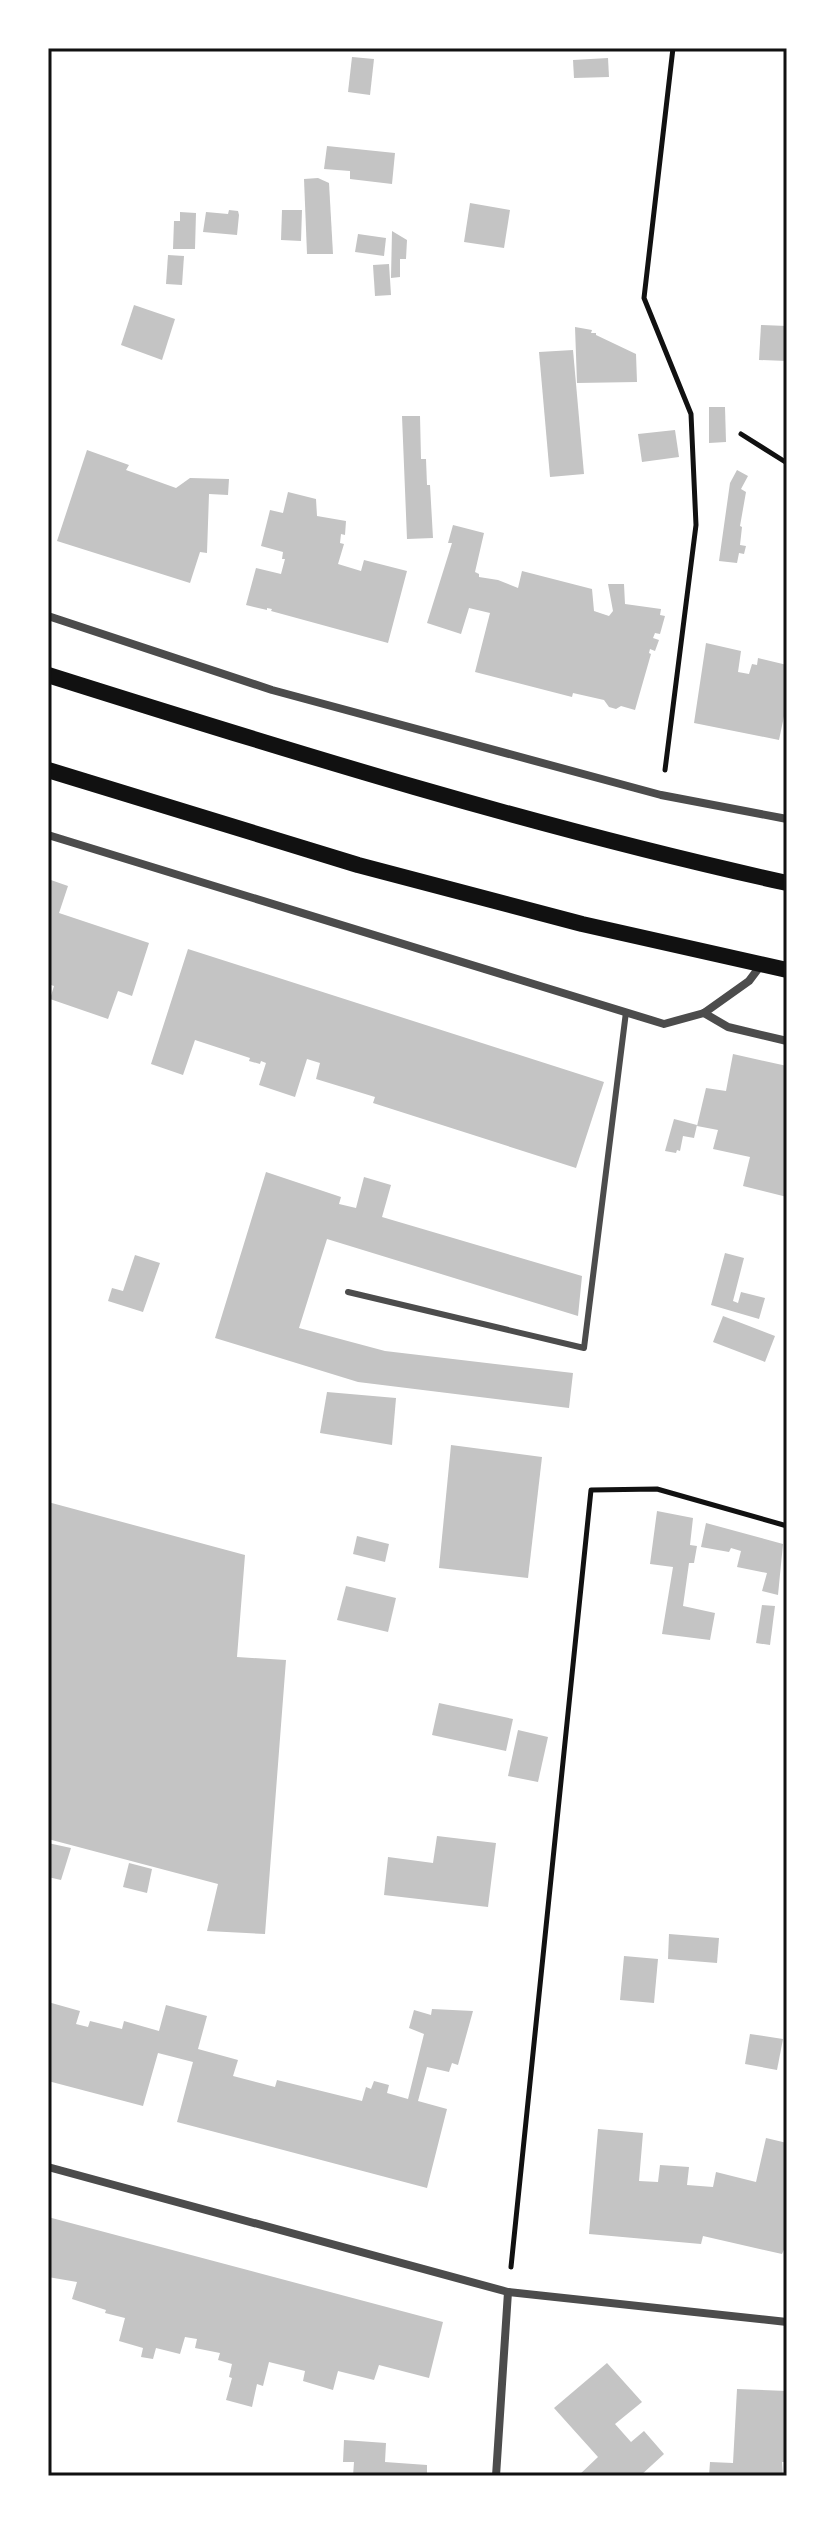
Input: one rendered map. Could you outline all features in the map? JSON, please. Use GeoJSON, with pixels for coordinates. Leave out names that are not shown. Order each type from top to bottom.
{"type":"FeatureCollection","features":[{"type":"Feature","properties":{"kind":"main road"},"geometry":{"type":"LineString","coordinates":[[48,675],[324,762],[518,816],[787,883]]}},
{"type":"Feature","properties":{"kind":"main road"},"geometry":{"type":"LineString","coordinates":[[48,770],[358,865],[582,924],[787,970]]}},
{"type":"Feature","properties":{"kind":"street"},"geometry":{"type":"LineString","coordinates":[[48,616],[272,690],[661,795],[787,819]]}},
{"type":"Feature","properties":{"kind":"street"},"geometry":{"type":"LineString","coordinates":[[48,835],[664,1024],[704,1013],[749,981],[762,965]]}},
{"type":"Feature","properties":{"kind":"street"},"geometry":{"type":"LineString","coordinates":[[704,1013],[728,1027],[787,1041]]}},
{"type":"Feature","properties":{"kind":"street"},"geometry":{"type":"LineString","coordinates":[[48,2167],[508,2292],[787,2322]]}},
{"type":"Feature","properties":{"kind":"street"},"geometry":{"type":"LineString","coordinates":[[496,2476],[508,2292]]}},
{"type":"Feature","properties":{"kind":"lane"},"geometry":{"type":"LineString","coordinates":[[348,1292],[584,1348],[626,1012]]}},
{"type":"Feature","properties":{"kind":"path"},"geometry":{"type":"LineString","coordinates":[[661,795],[696,525],[691,414],[644,298],[673,48]]}},
{"type":"Feature","properties":{"kind":"path"},"geometry":{"type":"LineString","coordinates":[[741,434],[787,463]]}},
{"type":"Feature","properties":{"kind":"path"},"geometry":{"type":"LineString","coordinates":[[508,2292],[591,1490],[657,1489],[787,1526]]}},
{"type":"Feature","properties":{"kind":"building"},"geometry":{"type":"Polygon","coordinates":[[[352,57],[374,59],[370,95],[348,92],[352,57]]]}},
{"type":"Feature","properties":{"kind":"building"},"geometry":{"type":"Polygon","coordinates":[[[608,58],[609,77],[574,78],[573,60],[608,58]]]}},
{"type":"Feature","properties":{"kind":"building"},"geometry":{"type":"Polygon","coordinates":[[[327,146],[395,153],[392,184],[350,179],[350,171],[324,169],[327,146]]]}},
{"type":"Feature","properties":{"kind":"building"},"geometry":{"type":"Polygon","coordinates":[[[318,178],[329,183],[333,254],[307,254],[304,179],[318,178]]]}},
{"type":"Feature","properties":{"kind":"building"},"geometry":{"type":"Polygon","coordinates":[[[470,203],[510,210],[504,248],[464,242],[470,203]]]}},
{"type":"Feature","properties":{"kind":"building"},"geometry":{"type":"Polygon","coordinates":[[[229,210],[238,211],[237,235],[203,232],[206,212],[228,214],[229,210]]]}},
{"type":"Feature","properties":{"kind":"building"},"geometry":{"type":"Polygon","coordinates":[[[282,210],[302,210],[301,241],[281,240],[282,210]]]}},
{"type":"Feature","properties":{"kind":"building"},"geometry":{"type":"Polygon","coordinates":[[[180,212],[196,213],[195,249],[173,249],[174,221],[180,221],[180,212]]]}},
{"type":"Feature","properties":{"kind":"building"},"geometry":{"type":"Polygon","coordinates":[[[392,231],[407,240],[406,259],[400,259],[400,277],[391,278],[392,231]]]}},
{"type":"Feature","properties":{"kind":"building"},"geometry":{"type":"Polygon","coordinates":[[[358,234],[386,238],[384,256],[355,252],[358,234]]]}},
{"type":"Feature","properties":{"kind":"building"},"geometry":{"type":"Polygon","coordinates":[[[168,255],[184,256],[182,285],[166,284],[168,255]]]}},
{"type":"Feature","properties":{"kind":"building"},"geometry":{"type":"Polygon","coordinates":[[[389,264],[391,295],[375,296],[373,265],[389,264]]]}},
{"type":"Feature","properties":{"kind":"building"},"geometry":{"type":"Polygon","coordinates":[[[134,305],[175,319],[162,360],[121,345],[134,305]]]}},
{"type":"Feature","properties":{"kind":"building"},"geometry":{"type":"Polygon","coordinates":[[[761,325],[787,326],[787,361],[759,360],[761,325]]]}},
{"type":"Feature","properties":{"kind":"building"},"geometry":{"type":"Polygon","coordinates":[[[575,327],[592,330],[591,333],[636,354],[637,382],[577,383],[575,327]]]}},
{"type":"Feature","properties":{"kind":"building"},"geometry":{"type":"Polygon","coordinates":[[[573,350],[584,474],[550,477],[539,352],[573,350]]]}},
{"type":"Feature","properties":{"kind":"building"},"geometry":{"type":"Polygon","coordinates":[[[709,407],[725,407],[726,442],[709,443],[709,407]]]}},
{"type":"Feature","properties":{"kind":"building"},"geometry":{"type":"Polygon","coordinates":[[[402,416],[420,416],[421,459],[426,459],[427,485],[430,485],[433,538],[407,539],[402,416]]]}},
{"type":"Feature","properties":{"kind":"building"},"geometry":{"type":"Polygon","coordinates":[[[675,430],[679,457],[642,462],[638,434],[675,430]]]}},
{"type":"Feature","properties":{"kind":"building"},"geometry":{"type":"Polygon","coordinates":[[[87,450],[129,465],[126,470],[176,488],[190,478],[229,479],[228,495],[209,494],[207,553],[200,552],[190,583],[57,541],[87,450]]]}},
{"type":"Feature","properties":{"kind":"building"},"geometry":{"type":"Polygon","coordinates":[[[737,470],[748,476],[741,489],[746,492],[740,545],[746,546],[744,554],[739,553],[737,563],[719,561],[730,483],[737,470]]]}},
{"type":"Feature","properties":{"kind":"building"},"geometry":{"type":"Polygon","coordinates":[[[288,492],[316,499],[317,516],[346,521],[345,535],[341,534],[340,543],[344,544],[338,564],[361,571],[364,560],[407,571],[388,643],[272,609],[246,605],[256,568],[281,574],[285,559],[282,559],[283,552],[261,546],[270,510],[283,513],[288,492]]]}},
{"type":"Feature","properties":{"kind":"building"},"geometry":{"type":"Polygon","coordinates":[[[453,525],[484,533],[475,572],[479,577],[518,588],[522,571],[592,589],[594,611],[609,616],[613,611],[608,584],[624,584],[625,604],[661,609],[660,615],[665,616],[660,634],[655,633],[653,638],[659,640],[655,651],[650,649],[635,710],[621,706],[616,709],[609,707],[604,700],[573,693],[572,697],[475,672],[490,613],[469,608],[461,634],[427,623],[452,543],[448,543],[453,525]]]}},
{"type":"Feature","properties":{"kind":"building"},"geometry":{"type":"Polygon","coordinates":[[[706,643],[741,651],[738,672],[749,674],[752,664],[757,665],[758,658],[787,665],[787,702],[779,740],[694,723],[706,643]]]}},
{"type":"Feature","properties":{"kind":"building"},"geometry":{"type":"Polygon","coordinates":[[[48,879],[68,886],[59,913],[149,943],[132,996],[118,991],[108,1019],[50,999],[54,986],[48,984],[48,879]]]}},
{"type":"Feature","properties":{"kind":"building"},"geometry":{"type":"Polygon","coordinates":[[[188,949],[604,1082],[576,1168],[373,1103],[375,1097],[316,1079],[320,1063],[307,1059],[295,1097],[259,1085],[266,1063],[249,1061],[250,1058],[195,1040],[183,1075],[151,1064],[188,949]]]}},
{"type":"Feature","properties":{"kind":"building"},"geometry":{"type":"Polygon","coordinates":[[[733,1054],[787,1066],[787,1197],[743,1186],[750,1157],[713,1149],[718,1130],[697,1126],[706,1088],[726,1091],[733,1054]]]}},
{"type":"Feature","properties":{"kind":"building"},"geometry":{"type":"Polygon","coordinates":[[[674,1119],[697,1125],[694,1138],[683,1136],[680,1151],[676,1153],[665,1151],[674,1119]]]}},
{"type":"Feature","properties":{"kind":"building"},"geometry":{"type":"Polygon","coordinates":[[[266,1172],[341,1197],[339,1204],[356,1208],[364,1177],[391,1185],[382,1217],[582,1276],[578,1316],[327,1239],[299,1328],[385,1351],[573,1373],[569,1408],[358,1382],[215,1338],[266,1172]]]}},
{"type":"Feature","properties":{"kind":"building"},"geometry":{"type":"Polygon","coordinates":[[[725,1253],[744,1258],[733,1301],[738,1303],[741,1292],[765,1298],[759,1319],[711,1305],[725,1253]]]}},
{"type":"Feature","properties":{"kind":"building"},"geometry":{"type":"Polygon","coordinates":[[[135,1255],[160,1263],[143,1312],[108,1301],[112,1288],[123,1291],[135,1255]]]}},
{"type":"Feature","properties":{"kind":"building"},"geometry":{"type":"Polygon","coordinates":[[[723,1316],[775,1336],[765,1362],[713,1342],[723,1316]]]}},
{"type":"Feature","properties":{"kind":"building"},"geometry":{"type":"Polygon","coordinates":[[[327,1392],[396,1398],[392,1445],[320,1433],[327,1392]]]}},
{"type":"Feature","properties":{"kind":"building"},"geometry":{"type":"Polygon","coordinates":[[[451,1445],[542,1457],[528,1578],[439,1568],[451,1445]]]}},
{"type":"Feature","properties":{"kind":"building"},"geometry":{"type":"Polygon","coordinates":[[[48,1502],[245,1555],[237,1657],[286,1660],[265,1934],[207,1931],[218,1884],[48,1839],[48,1502]]]}},
{"type":"Feature","properties":{"kind":"building"},"geometry":{"type":"Polygon","coordinates":[[[657,1511],[693,1518],[690,1545],[697,1546],[694,1563],[689,1563],[683,1606],[715,1613],[710,1640],[662,1634],[673,1567],[650,1564],[657,1511]]]}},
{"type":"Feature","properties":{"kind":"building"},"geometry":{"type":"Polygon","coordinates":[[[706,1523],[783,1544],[778,1595],[762,1591],[767,1573],[737,1567],[741,1551],[701,1547],[706,1523]]]}},
{"type":"Feature","properties":{"kind":"building"},"geometry":{"type":"Polygon","coordinates":[[[357,1536],[389,1544],[385,1562],[353,1554],[357,1536]]]}},
{"type":"Feature","properties":{"kind":"building"},"geometry":{"type":"Polygon","coordinates":[[[346,1586],[396,1598],[388,1632],[337,1620],[346,1586]]]}},
{"type":"Feature","properties":{"kind":"building"},"geometry":{"type":"Polygon","coordinates":[[[762,1605],[775,1606],[770,1645],[756,1643],[762,1605]]]}},
{"type":"Feature","properties":{"kind":"building"},"geometry":{"type":"Polygon","coordinates":[[[439,1703],[513,1719],[506,1751],[432,1735],[439,1703]]]}},
{"type":"Feature","properties":{"kind":"building"},"geometry":{"type":"Polygon","coordinates":[[[518,1730],[548,1737],[538,1782],[508,1776],[518,1730]]]}},
{"type":"Feature","properties":{"kind":"building"},"geometry":{"type":"Polygon","coordinates":[[[437,1836],[496,1843],[488,1907],[384,1895],[388,1857],[433,1863],[437,1836]]]}},
{"type":"Feature","properties":{"kind":"building"},"geometry":{"type":"Polygon","coordinates":[[[48,1843],[71,1848],[61,1880],[48,1877],[48,1843]]]}},
{"type":"Feature","properties":{"kind":"building"},"geometry":{"type":"Polygon","coordinates":[[[129,1863],[152,1869],[147,1893],[123,1887],[129,1863]]]}},
{"type":"Feature","properties":{"kind":"building"},"geometry":{"type":"Polygon","coordinates":[[[669,1934],[719,1938],[717,1963],[668,1959],[669,1934]]]}},
{"type":"Feature","properties":{"kind":"building"},"geometry":{"type":"Polygon","coordinates":[[[624,1956],[658,1959],[654,2003],[620,2000],[624,1956]]]}},
{"type":"Feature","properties":{"kind":"building"},"geometry":{"type":"Polygon","coordinates":[[[48,2002],[80,2011],[76,2024],[88,2027],[90,2021],[122,2029],[124,2021],[159,2031],[166,2005],[207,2016],[198,2049],[238,2060],[233,2076],[275,2087],[277,2080],[362,2101],[366,2087],[371,2089],[374,2081],[389,2085],[387,2093],[408,2099],[424,2034],[409,2028],[414,2010],[431,2015],[432,2009],[473,2011],[458,2065],[452,2063],[449,2072],[427,2067],[418,2101],[447,2109],[427,2188],[177,2122],[193,2062],[158,2053],[143,2106],[48,2081],[48,2002]]]}},
{"type":"Feature","properties":{"kind":"building"},"geometry":{"type":"Polygon","coordinates":[[[750,2034],[783,2039],[777,2070],[745,2064],[750,2034]]]}},
{"type":"Feature","properties":{"kind":"building"},"geometry":{"type":"Polygon","coordinates":[[[598,2129],[643,2133],[639,2181],[658,2182],[660,2165],[689,2167],[687,2185],[713,2187],[716,2172],[756,2182],[766,2138],[787,2143],[787,2243],[782,2254],[703,2236],[701,2244],[589,2234],[598,2129]]]}},
{"type":"Feature","properties":{"kind":"building"},"geometry":{"type":"Polygon","coordinates":[[[48,2217],[443,2322],[429,2378],[379,2365],[374,2380],[338,2371],[333,2390],[303,2381],[305,2371],[269,2362],[263,2386],[257,2384],[252,2407],[226,2400],[232,2364],[218,2360],[220,2353],[195,2348],[197,2339],[185,2337],[180,2354],[156,2348],[153,2359],[141,2357],[143,2348],[119,2341],[125,2318],[72,2299],[77,2282],[48,2277],[48,2217]]]}},
{"type":"Feature","properties":{"kind":"building"},"geometry":{"type":"Polygon","coordinates":[[[607,2363],[642,2402],[615,2424],[631,2442],[644,2431],[664,2454],[640,2476],[578,2476],[598,2457],[554,2408],[607,2363]]]}},
{"type":"Feature","properties":{"kind":"building"},"geometry":{"type":"Polygon","coordinates":[[[737,2389],[787,2391],[787,2462],[782,2462],[783,2476],[709,2476],[710,2462],[733,2463],[737,2389]]]}},
{"type":"Feature","properties":{"kind":"building"},"geometry":{"type":"Polygon","coordinates":[[[344,2440],[386,2443],[385,2462],[427,2465],[427,2476],[353,2476],[354,2462],[343,2462],[344,2440]]]}}]}
